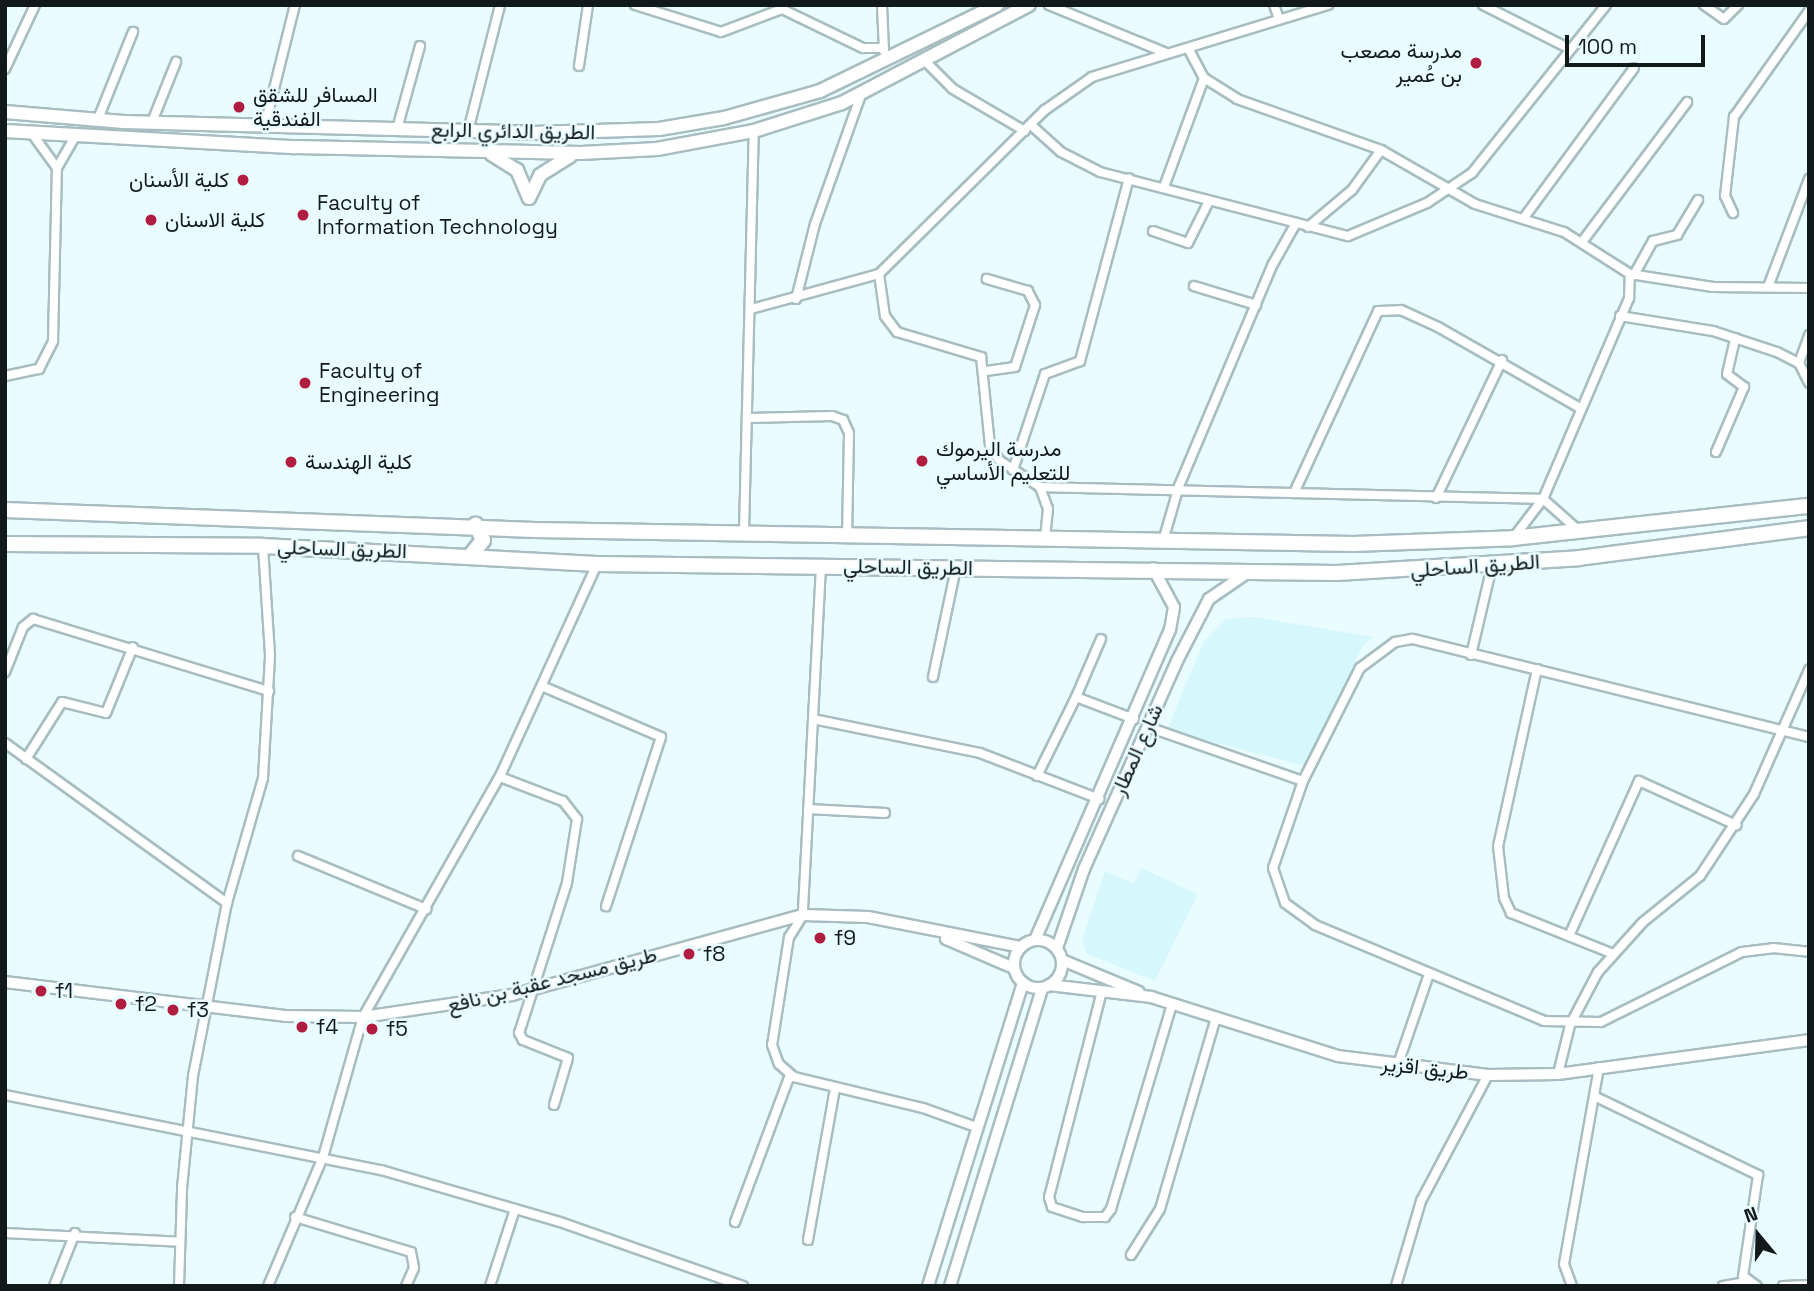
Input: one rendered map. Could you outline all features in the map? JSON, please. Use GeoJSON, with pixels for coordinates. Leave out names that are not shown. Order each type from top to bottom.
{"type":"FeatureCollection","features":[{"type":"Feature","properties":{"kind":"highway","name":"الطريق الساحلي"},"geometry":{"type":"LineString","coordinates":[[5,510],[535,530],[1045,538],[1162,544],[1513,538],[1809,506]]}},
{"type":"Feature","properties":{"kind":"highway"},"geometry":{"type":"LineString","coordinates":[[471,555],[483,540],[476,526]]}},
{"type":"Feature","properties":{"kind":"highway","name":"الطريق الساحلي"},"geometry":{"type":"LineString","coordinates":[[5,544],[263,546],[533,558],[597,564],[1153,568],[1248,573],[1492,566],[1809,528]]}},
{"type":"Feature","properties":{"kind":"highway"},"geometry":{"type":"LineString","coordinates":[[533,558],[523,544],[535,530]]}},
{"type":"Feature","properties":{"kind":"main road","name":"الطريق الدائري الرابع"},"geometry":{"type":"LineString","coordinates":[[5,131],[74,139],[166,143],[581,153],[657,149],[754,131],[861,95],[1029,5]]}},
{"type":"Feature","properties":{"kind":"main road","name":"الطريق الدائري الرابع"},"geometry":{"type":"LineString","coordinates":[[5,112],[152,122],[468,131],[601,133],[693,124],[787,102],[888,62],[993,6]]}},
{"type":"Feature","properties":{"kind":"main road"},"geometry":{"type":"LineString","coordinates":[[481,151],[517,170],[528,198],[550,165],[581,153]]}},
{"type":"Feature","properties":{"kind":"street"},"geometry":{"type":"LineString","coordinates":[[5,69],[35,5]]}},
{"type":"Feature","properties":{"kind":"street"},"geometry":{"type":"LineString","coordinates":[[265,125],[295,5]]}},
{"type":"Feature","properties":{"kind":"street"},"geometry":{"type":"LineString","coordinates":[[468,131],[500,5]]}},
{"type":"Feature","properties":{"kind":"street"},"geometry":{"type":"LineString","coordinates":[[579,66],[588,5]]}},
{"type":"Feature","properties":{"kind":"street"},"geometry":{"type":"LineString","coordinates":[[635,5],[721,32],[782,9],[863,48],[883,48]]}},
{"type":"Feature","properties":{"kind":"street"},"geometry":{"type":"LineString","coordinates":[[882,5],[883,48],[888,62]]}},
{"type":"Feature","properties":{"kind":"street"},"geometry":{"type":"LineString","coordinates":[[1049,5],[1166,53]]}},
{"type":"Feature","properties":{"kind":"street"},"geometry":{"type":"LineString","coordinates":[[1274,5],[1279,19]]}},
{"type":"Feature","properties":{"kind":"street"},"geometry":{"type":"LineString","coordinates":[[1483,5],[1570,49]]}},
{"type":"Feature","properties":{"kind":"street"},"geometry":{"type":"LineString","coordinates":[[926,62],[953,89],[1028,128],[1082,165],[1308,227],[1361,233],[1447,190],[1472,173],[1606,5]]}},
{"type":"Feature","properties":{"kind":"street"},"geometry":{"type":"LineString","coordinates":[[1704,5],[1724,19],[1738,5]]}},
{"type":"Feature","properties":{"kind":"street"},"geometry":{"type":"LineString","coordinates":[[751,309],[796,299],[879,274],[1028,128],[1092,77],[1325,6]]}},
{"type":"Feature","properties":{"kind":"street"},"geometry":{"type":"LineString","coordinates":[[1733,213],[1725,196],[1734,117],[1809,11]]}},
{"type":"Feature","properties":{"kind":"street"},"geometry":{"type":"LineString","coordinates":[[98,119],[133,32]]}},
{"type":"Feature","properties":{"kind":"street"},"geometry":{"type":"LineString","coordinates":[[397,129],[420,46]]}},
{"type":"Feature","properties":{"kind":"street"},"geometry":{"type":"LineString","coordinates":[[1188,48],[1204,78],[1237,99],[1381,150],[1447,190],[1583,242],[1632,274],[1713,287],[1809,288]]}},
{"type":"Feature","properties":{"kind":"street"},"geometry":{"type":"LineString","coordinates":[[152,122],[176,62]]}},
{"type":"Feature","properties":{"kind":"street"},"geometry":{"type":"LineString","coordinates":[[1524,219],[1634,68]]}},
{"type":"Feature","properties":{"kind":"street"},"geometry":{"type":"LineString","coordinates":[[1164,187],[1204,78]]}},
{"type":"Feature","properties":{"kind":"street"},"geometry":{"type":"LineString","coordinates":[[796,299],[815,224],[861,95]]}},
{"type":"Feature","properties":{"kind":"street"},"geometry":{"type":"LineString","coordinates":[[1583,242],[1687,102]]}},
{"type":"Feature","properties":{"kind":"street"},"geometry":{"type":"LineString","coordinates":[[744,533],[750,418],[754,131]]}},
{"type":"Feature","properties":{"kind":"street"},"geometry":{"type":"LineString","coordinates":[[34,135],[57,168]]}},
{"type":"Feature","properties":{"kind":"street"},"geometry":{"type":"LineString","coordinates":[[5,376],[39,369],[54,341],[57,168],[74,139]]}},
{"type":"Feature","properties":{"kind":"street"},"geometry":{"type":"LineString","coordinates":[[1308,227],[1352,190],[1381,150]]}},
{"type":"Feature","properties":{"kind":"street"},"geometry":{"type":"LineString","coordinates":[[1013,470],[1045,374],[1080,361],[1129,178]]}},
{"type":"Feature","properties":{"kind":"street"},"geometry":{"type":"LineString","coordinates":[[1768,287],[1809,178]]}},
{"type":"Feature","properties":{"kind":"street"},"geometry":{"type":"LineString","coordinates":[[1513,538],[1543,499],[1632,289],[1632,274],[1653,241],[1677,235],[1698,200]]}},
{"type":"Feature","properties":{"kind":"street"},"geometry":{"type":"LineString","coordinates":[[1153,231],[1188,243],[1209,201]]}},
{"type":"Feature","properties":{"kind":"street"},"geometry":{"type":"LineString","coordinates":[[1162,544],[1179,486],[1256,305],[1296,223]]}},
{"type":"Feature","properties":{"kind":"street"},"geometry":{"type":"LineString","coordinates":[[879,274],[881,302],[890,326],[907,338],[974,352],[986,371],[990,445],[1013,470],[1040,487],[1179,486],[1294,493],[1543,499],[1580,531]]}},
{"type":"Feature","properties":{"kind":"street"},"geometry":{"type":"LineString","coordinates":[[986,371],[1015,367],[1035,305],[1028,291],[987,279]]}},
{"type":"Feature","properties":{"kind":"street"},"geometry":{"type":"LineString","coordinates":[[1194,286],[1256,305]]}},
{"type":"Feature","properties":{"kind":"street"},"geometry":{"type":"LineString","coordinates":[[1294,493],[1378,311],[1401,310],[1502,360],[1580,408]]}},
{"type":"Feature","properties":{"kind":"street"},"geometry":{"type":"LineString","coordinates":[[1620,316],[1735,338],[1799,363],[1809,383]]}},
{"type":"Feature","properties":{"kind":"street"},"geometry":{"type":"LineString","coordinates":[[1799,363],[1809,335]]}},
{"type":"Feature","properties":{"kind":"street"},"geometry":{"type":"LineString","coordinates":[[1716,452],[1744,387],[1727,374],[1735,338]]}},
{"type":"Feature","properties":{"kind":"street"},"geometry":{"type":"LineString","coordinates":[[1436,498],[1502,360]]}},
{"type":"Feature","properties":{"kind":"street"},"geometry":{"type":"LineString","coordinates":[[750,418],[832,416],[843,421],[849,433],[847,536]]}},
{"type":"Feature","properties":{"kind":"street"},"geometry":{"type":"LineString","coordinates":[[1040,487],[1048,509],[1045,538]]}},
{"type":"Feature","properties":{"kind":"street"},"geometry":{"type":"LineString","coordinates":[[179,1286],[187,1130],[227,903],[263,779],[269,691],[263,546]]}},
{"type":"Feature","properties":{"kind":"street"},"geometry":{"type":"LineString","coordinates":[[268,1286],[295,1217],[323,1157],[363,1017],[500,776],[544,687],[547,670],[597,564]]}},
{"type":"Feature","properties":{"kind":"street"},"geometry":{"type":"LineString","coordinates":[[821,566],[803,915],[789,937],[771,1037],[779,1065],[790,1075],[976,1127]]}},
{"type":"Feature","properties":{"kind":"street"},"geometry":{"type":"LineString","coordinates":[[1471,655],[1492,566]]}},
{"type":"Feature","properties":{"kind":"street"},"geometry":{"type":"LineString","coordinates":[[933,677],[956,568]]}},
{"type":"Feature","properties":{"kind":"street","name":"شارع المطار"},"geometry":{"type":"LineString","coordinates":[[1035,940],[1134,719],[1160,654],[1174,607],[1153,568]]}},
{"type":"Feature","properties":{"kind":"street","name":"شارع المطار"},"geometry":{"type":"LineString","coordinates":[[1057,948],[1084,870],[1177,661],[1209,599],[1248,573]]}},
{"type":"Feature","properties":{"kind":"street"},"geometry":{"type":"LineString","coordinates":[[5,672],[23,627],[33,619],[133,647],[269,691]]}},
{"type":"Feature","properties":{"kind":"street"},"geometry":{"type":"LineString","coordinates":[[1037,776],[1101,639]]}},
{"type":"Feature","properties":{"kind":"street"},"geometry":{"type":"LineString","coordinates":[[1809,737],[1412,639],[1382,646],[1360,668],[1303,781],[1273,868],[1285,903],[1315,925],[1544,1021],[1570,1025],[1601,1022],[1742,952],[1773,948],[1809,952]]}},
{"type":"Feature","properties":{"kind":"street"},"geometry":{"type":"LineString","coordinates":[[26,759],[62,702],[106,713],[133,647]]}},
{"type":"Feature","properties":{"kind":"street"},"geometry":{"type":"LineString","coordinates":[[1160,654],[1177,661]]}},
{"type":"Feature","properties":{"kind":"street"},"geometry":{"type":"LineString","coordinates":[[1537,669],[1498,846],[1499,878],[1511,914],[1611,953]]}},
{"type":"Feature","properties":{"kind":"street"},"geometry":{"type":"LineString","coordinates":[[1558,1074],[1570,1025],[1611,953],[1700,876],[1736,825],[1784,731],[1809,670]]}},
{"type":"Feature","properties":{"kind":"street"},"geometry":{"type":"LineString","coordinates":[[544,687],[661,737],[606,906]]}},
{"type":"Feature","properties":{"kind":"street"},"geometry":{"type":"LineString","coordinates":[[1076,697],[1134,719]]}},
{"type":"Feature","properties":{"kind":"street"},"geometry":{"type":"LineString","coordinates":[[813,719],[980,753],[1099,799]]}},
{"type":"Feature","properties":{"kind":"street"},"geometry":{"type":"LineString","coordinates":[[1148,727],[1303,781]]}},
{"type":"Feature","properties":{"kind":"street"},"geometry":{"type":"LineString","coordinates":[[5,743],[227,903]]}},
{"type":"Feature","properties":{"kind":"street"},"geometry":{"type":"LineString","coordinates":[[500,776],[562,802],[577,819],[567,883],[520,1038],[568,1059],[554,1105]]}},
{"type":"Feature","properties":{"kind":"street"},"geometry":{"type":"LineString","coordinates":[[1569,936],[1639,780],[1736,825]]}},
{"type":"Feature","properties":{"kind":"street"},"geometry":{"type":"LineString","coordinates":[[808,809],[885,813]]}},
{"type":"Feature","properties":{"kind":"street"},"geometry":{"type":"LineString","coordinates":[[298,856],[426,909]]}},
{"type":"Feature","properties":{"kind":"street","name":"طريق مسجد عقبة بن نافع"},"geometry":{"type":"LineString","coordinates":[[5,982],[208,1008],[363,1017],[454,1006],[535,988],[803,915],[855,916],[1021,947]]}},
{"type":"Feature","properties":{"kind":"street","name":"طريق مسجد عقبة بن نافع"},"geometry":{"type":"LineString","coordinates":[[928,931],[1014,968]]}},
{"type":"Feature","properties":{"kind":"street"},"geometry":{"type":"LineString","coordinates":[[928,1286],[1023,983],[1014,968],[1021,947],[1035,940],[1057,948],[1062,960],[1060,974],[1046,987],[950,1286]]}},
{"type":"Feature","properties":{"kind":"street"},"geometry":{"type":"LineString","coordinates":[[1062,960],[1151,997]]}},
{"type":"Feature","properties":{"kind":"street"},"geometry":{"type":"LineString","coordinates":[[1397,1067],[1429,975]]}},
{"type":"Feature","properties":{"kind":"street"},"geometry":{"type":"LineString","coordinates":[[1023,983],[1046,987]]}},
{"type":"Feature","properties":{"kind":"street","name":"طريق اقزير"},"geometry":{"type":"LineString","coordinates":[[1046,987],[1151,997],[1338,1056],[1397,1067],[1488,1075],[1558,1074],[1809,1040]]}},
{"type":"Feature","properties":{"kind":"street"},"geometry":{"type":"LineString","coordinates":[[1102,991],[1049,1203],[1083,1217],[1105,1217],[1111,1209],[1172,1005]]}},
{"type":"Feature","properties":{"kind":"street"},"geometry":{"type":"LineString","coordinates":[[1131,1255],[1160,1209],[1216,1017]]}},
{"type":"Feature","properties":{"kind":"street"},"geometry":{"type":"LineString","coordinates":[[1572,1286],[1564,1264],[1596,1097],[1599,1067]]}},
{"type":"Feature","properties":{"kind":"street"},"geometry":{"type":"LineString","coordinates":[[735,1222],[790,1075]]}},
{"type":"Feature","properties":{"kind":"street"},"geometry":{"type":"LineString","coordinates":[[1396,1286],[1421,1201],[1488,1075]]}},
{"type":"Feature","properties":{"kind":"street"},"geometry":{"type":"LineString","coordinates":[[808,1240],[835,1088]]}},
{"type":"Feature","properties":{"kind":"street"},"geometry":{"type":"LineString","coordinates":[[5,1095],[323,1157],[515,1209],[743,1286]]}},
{"type":"Feature","properties":{"kind":"street"},"geometry":{"type":"LineString","coordinates":[[1596,1097],[1758,1175],[1746,1282]]}},
{"type":"Feature","properties":{"kind":"street"},"geometry":{"type":"LineString","coordinates":[[490,1286],[515,1209]]}},
{"type":"Feature","properties":{"kind":"street"},"geometry":{"type":"LineString","coordinates":[[295,1217],[411,1252],[414,1268],[406,1286]]}},
{"type":"Feature","properties":{"kind":"street"},"geometry":{"type":"LineString","coordinates":[[5,1233],[75,1233],[180,1242]]}},
{"type":"Feature","properties":{"kind":"street"},"geometry":{"type":"LineString","coordinates":[[54,1286],[75,1233]]}},
{"type":"Feature","properties":{"kind":"street"},"geometry":{"type":"LineString","coordinates":[[1723,1286],[1746,1282],[1757,1286]]}},
{"type":"Feature","properties":{"kind":"street"},"geometry":{"type":"LineString","coordinates":[[1783,1286],[1809,1285]]}},
{"type":"Feature","properties":{"kind":"shaded area"},"geometry":{"type":"Polygon","coordinates":[[[1254,617],[1373,637],[1362,647],[1309,767],[1167,730],[1204,641],[1226,619],[1254,617]]]}},
{"type":"Feature","properties":{"kind":"shaded area"},"geometry":{"type":"Polygon","coordinates":[[[1141,868],[1198,894],[1155,981],[1087,954],[1082,940],[1105,871],[1134,884],[1141,868]]]}},
{"type":"Feature","properties":{"kind":"place","name":"مدرسة مصعب بن عُمير"},"geometry":{"type":"Point","coordinates":[1476,63]}},
{"type":"Feature","properties":{"kind":"place","name":"المسافر للشقق الفندقية"},"geometry":{"type":"Point","coordinates":[239,107]}},
{"type":"Feature","properties":{"kind":"place","name":"كلية الأسنان"},"geometry":{"type":"Point","coordinates":[243,180]}},
{"type":"Feature","properties":{"kind":"place","name":"Faculty of Information Technology"},"geometry":{"type":"Point","coordinates":[303,215]}},
{"type":"Feature","properties":{"kind":"place","name":"كلية الاسنان"},"geometry":{"type":"Point","coordinates":[151,220]}},
{"type":"Feature","properties":{"kind":"place","name":"Faculty of Engineering"},"geometry":{"type":"Point","coordinates":[305,383]}},
{"type":"Feature","properties":{"kind":"place","name":"مدرسة اليرموك للتعليم الأساسي"},"geometry":{"type":"Point","coordinates":[922,461]}},
{"type":"Feature","properties":{"kind":"place","name":"كلية الهندسة"},"geometry":{"type":"Point","coordinates":[291,462]}},
{"type":"Feature","properties":{"kind":"place","name":"f9"},"geometry":{"type":"Point","coordinates":[820,938]}},
{"type":"Feature","properties":{"kind":"place","name":"f8"},"geometry":{"type":"Point","coordinates":[689,954]}},
{"type":"Feature","properties":{"kind":"place","name":"f1"},"geometry":{"type":"Point","coordinates":[41,991]}},
{"type":"Feature","properties":{"kind":"place","name":"f2"},"geometry":{"type":"Point","coordinates":[121,1004]}},
{"type":"Feature","properties":{"kind":"place","name":"f3"},"geometry":{"type":"Point","coordinates":[173,1010]}},
{"type":"Feature","properties":{"kind":"place","name":"f4"},"geometry":{"type":"Point","coordinates":[302,1027]}},
{"type":"Feature","properties":{"kind":"place","name":"f5"},"geometry":{"type":"Point","coordinates":[372,1029]}}]}
